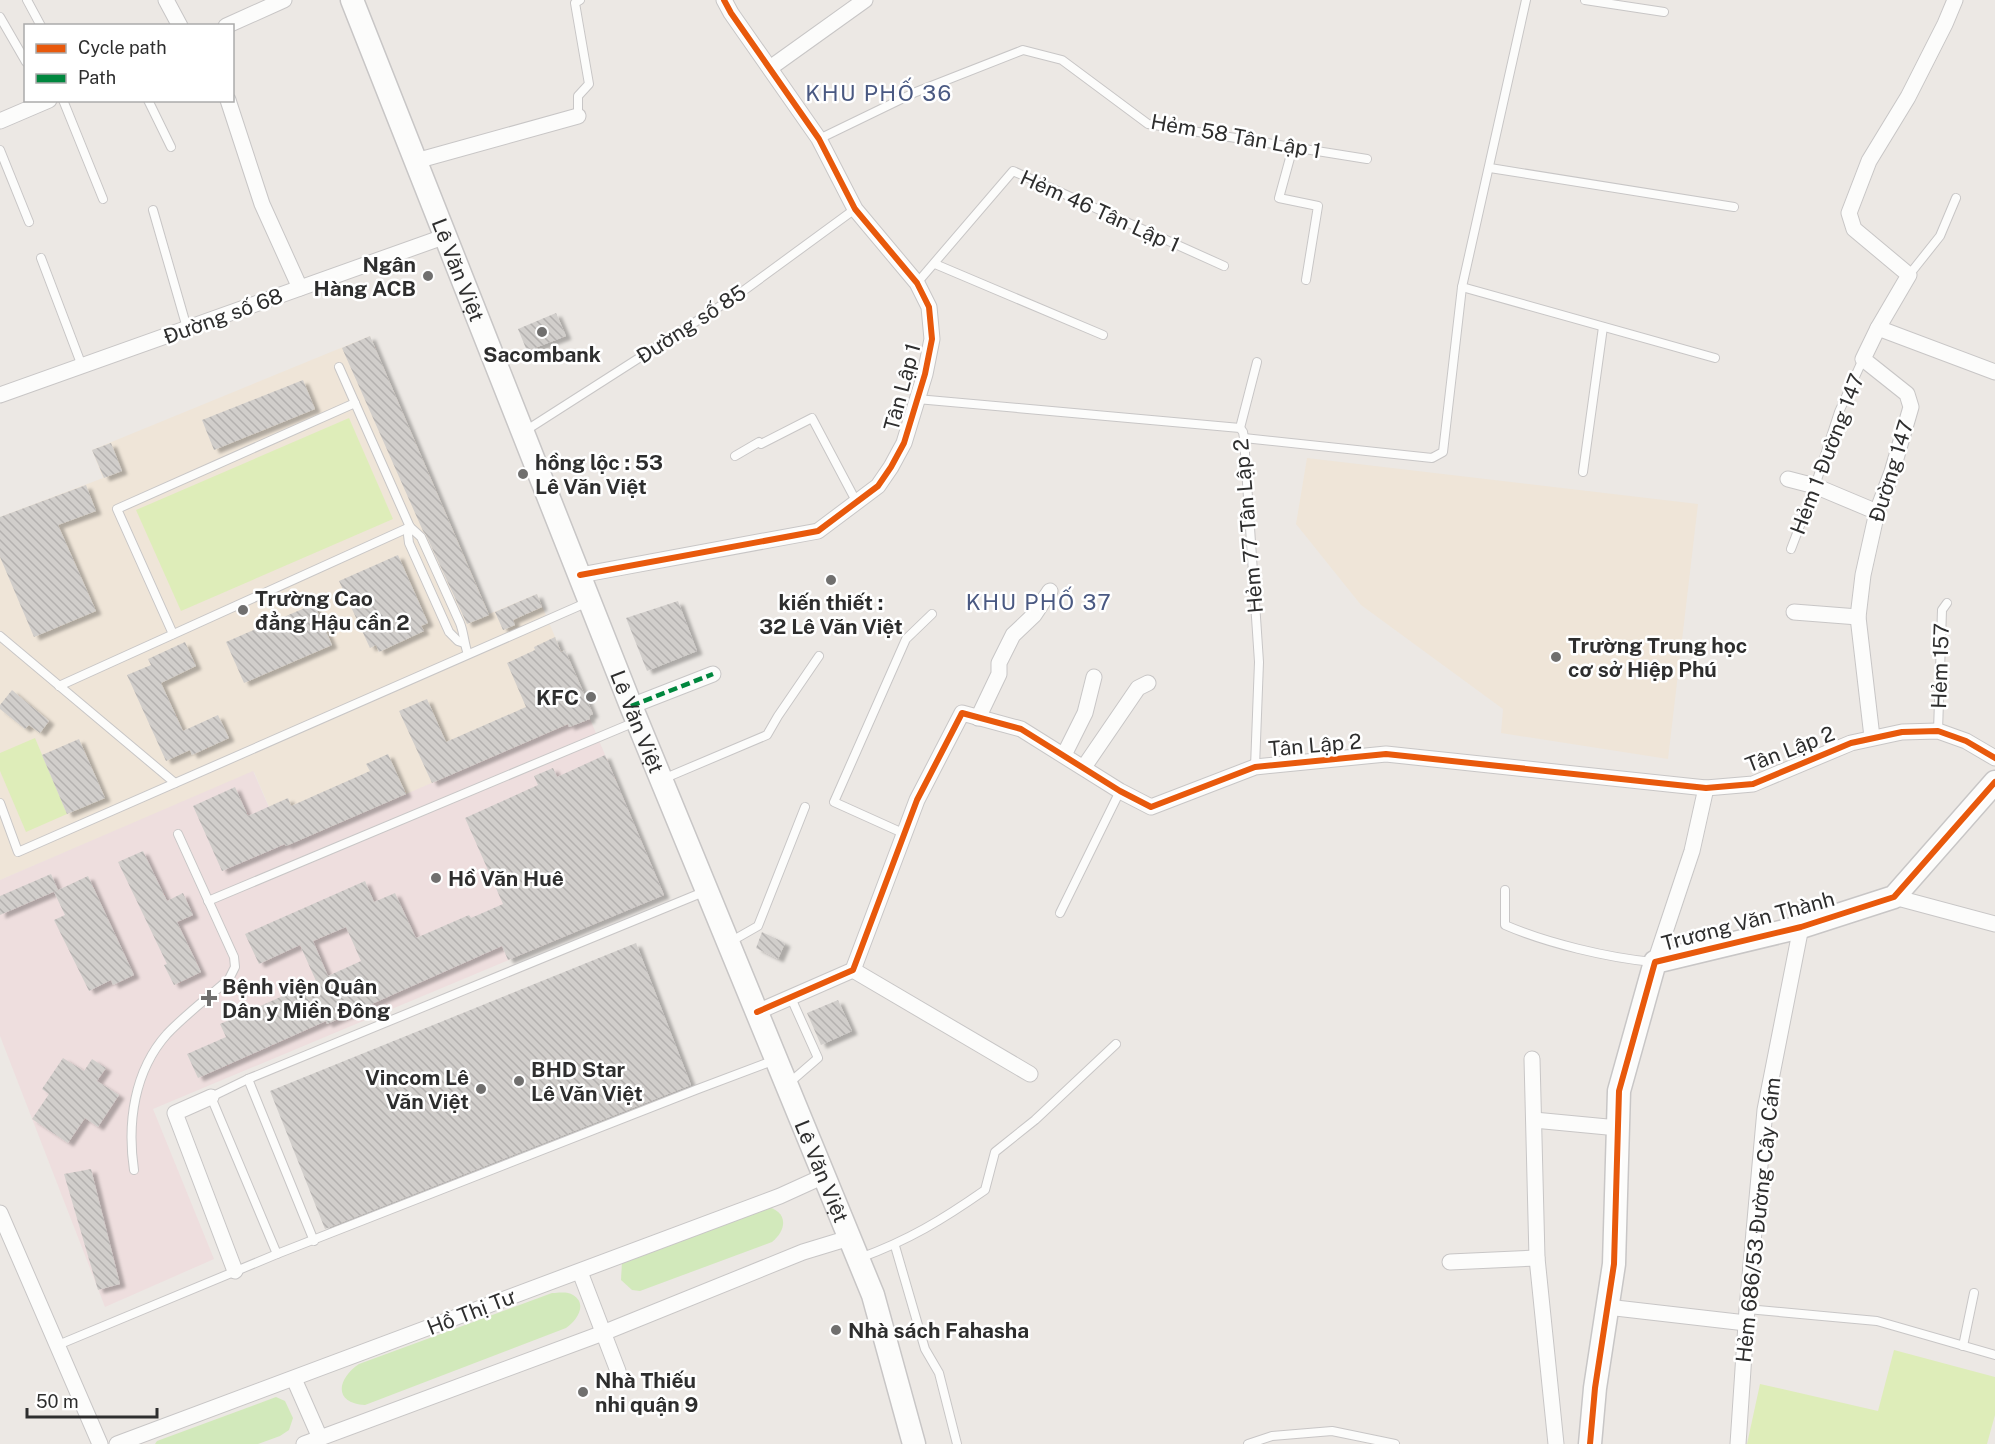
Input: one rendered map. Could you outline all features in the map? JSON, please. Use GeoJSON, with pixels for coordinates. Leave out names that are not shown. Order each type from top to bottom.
{"type":"FeatureCollection","features":[{"type":"Feature","properties":{"kind":"main road","name":"Lê Văn Việt"},"geometry":{"type":"LineString","coordinates":[[352,0],[634,713],[859,1259],[873,1295],[914,1444]]}},
{"type":"Feature","properties":{"kind":"main road"},"geometry":{"type":"LineString","coordinates":[[1894,897],[1995,782]]}},
{"type":"Feature","properties":{"kind":"main road","name":"Trương Văn Thành"},"geometry":{"type":"LineString","coordinates":[[1590,1444],[1595,1388],[1614,1264],[1619,1091],[1655,962],[1801,927],[1894,897]]}},
{"type":"Feature","properties":{"kind":"street"},"geometry":{"type":"LineString","coordinates":[[166,0],[179,24]]}},
{"type":"Feature","properties":{"kind":"street"},"geometry":{"type":"LineString","coordinates":[[230,24],[284,0]]}},
{"type":"Feature","properties":{"kind":"street","name":"Tân Lập 1"},"geometry":{"type":"LineString","coordinates":[[580,575],[818,531],[878,486],[891,467],[904,443],[925,374],[932,339],[929,307],[917,284],[855,209],[819,139],[724,0]]}},
{"type":"Feature","properties":{"kind":"street"},"geometry":{"type":"LineString","coordinates":[[770,68],[865,0]]}},
{"type":"Feature","properties":{"kind":"street"},"geometry":{"type":"LineString","coordinates":[[1863,359],[1909,275],[1854,229],[1850,213],[1869,161],[1908,97],[1951,1]]}},
{"type":"Feature","properties":{"kind":"street"},"geometry":{"type":"LineString","coordinates":[[0,121],[46,102]]}},
{"type":"Feature","properties":{"kind":"street"},"geometry":{"type":"LineString","coordinates":[[229,102],[262,204],[300,288]]}},
{"type":"Feature","properties":{"kind":"street"},"geometry":{"type":"LineString","coordinates":[[416,161],[578,116]]}},
{"type":"Feature","properties":{"kind":"street","name":"Đường số 68"},"geometry":{"type":"LineString","coordinates":[[0,395],[446,236]]}},
{"type":"Feature","properties":{"kind":"street"},"geometry":{"type":"LineString","coordinates":[[1878,328],[1995,372]]}},
{"type":"Feature","properties":{"kind":"street","name":"Đường 147"},"geometry":{"type":"LineString","coordinates":[[1863,359],[1907,394],[1911,407],[1892,472],[1877,512],[1863,575],[1858,617],[1872,737]]}},
{"type":"Feature","properties":{"kind":"street"},"geometry":{"type":"LineString","coordinates":[[1788,479],[1815,486],[1877,512]]}},
{"type":"Feature","properties":{"kind":"street"},"geometry":{"type":"LineString","coordinates":[[757,1012],[853,970],[917,800],[962,713],[978,718],[999,674],[999,663],[1013,635],[1034,615],[1050,591]]}},
{"type":"Feature","properties":{"kind":"street"},"geometry":{"type":"LineString","coordinates":[[1794,612],[1858,617]]}},
{"type":"Feature","properties":{"kind":"street"},"geometry":{"type":"LineString","coordinates":[[634,713],[712,674]]}},
{"type":"Feature","properties":{"kind":"street"},"geometry":{"type":"LineString","coordinates":[[1064,755],[1085,713],[1094,677]]}},
{"type":"Feature","properties":{"kind":"street"},"geometry":{"type":"LineString","coordinates":[[1084,767],[1138,688],[1148,683]]}},
{"type":"Feature","properties":{"kind":"street","name":"Tân Lập 2"},"geometry":{"type":"LineString","coordinates":[[978,718],[1021,729],[1120,791],[1151,807],[1255,767],[1386,754],[1706,788],[1753,784],[1851,743],[1902,732],[1938,731],[1966,741],[1995,758]]}},
{"type":"Feature","properties":{"kind":"street"},"geometry":{"type":"LineString","coordinates":[[1655,962],[1692,851],[1706,788]]}},
{"type":"Feature","properties":{"kind":"street"},"geometry":{"type":"LineString","coordinates":[[1894,897],[1995,924]]}},
{"type":"Feature","properties":{"kind":"street","name":"Hẻm 686/53 Đường Cây Cám"},"geometry":{"type":"LineString","coordinates":[[1738,1444],[1746,1316],[1765,1110],[1801,927]]}},
{"type":"Feature","properties":{"kind":"street"},"geometry":{"type":"LineString","coordinates":[[853,970],[1030,1074]]}},
{"type":"Feature","properties":{"kind":"street"},"geometry":{"type":"LineString","coordinates":[[1532,1059],[1537,1258],[1556,1444]]}},
{"type":"Feature","properties":{"kind":"street"},"geometry":{"type":"LineString","coordinates":[[211,1097],[175,1113],[235,1271]]}},
{"type":"Feature","properties":{"kind":"street"},"geometry":{"type":"LineString","coordinates":[[1534,1120],[1618,1128]]}},
{"type":"Feature","properties":{"kind":"street","name":"Hồ Thị Tư"},"geometry":{"type":"LineString","coordinates":[[117,1444],[580,1272],[682,1231],[780,1196],[824,1176]]}},
{"type":"Feature","properties":{"kind":"street"},"geometry":{"type":"LineString","coordinates":[[0,1213],[100,1444]]}},
{"type":"Feature","properties":{"kind":"street"},"geometry":{"type":"LineString","coordinates":[[304,1444],[603,1333],[803,1252],[849,1238]]}},
{"type":"Feature","properties":{"kind":"street"},"geometry":{"type":"LineString","coordinates":[[1450,1262],[1537,1258]]}},
{"type":"Feature","properties":{"kind":"street"},"geometry":{"type":"LineString","coordinates":[[580,1272],[618,1371]]}},
{"type":"Feature","properties":{"kind":"street"},"geometry":{"type":"LineString","coordinates":[[1607,1307],[1746,1316]]}},
{"type":"Feature","properties":{"kind":"street"},"geometry":{"type":"LineString","coordinates":[[294,1379],[320,1438]]}},
{"type":"Feature","properties":{"kind":"lane"},"geometry":{"type":"LineString","coordinates":[[27,0],[40,24]]}},
{"type":"Feature","properties":{"kind":"lane"},"geometry":{"type":"LineString","coordinates":[[578,116],[578,96],[589,84],[575,3],[580,0]]}},
{"type":"Feature","properties":{"kind":"lane"},"geometry":{"type":"LineString","coordinates":[[1244,438],[1432,458],[1438,457],[1443,452],[1462,287],[1526,0]]}},
{"type":"Feature","properties":{"kind":"lane"},"geometry":{"type":"LineString","coordinates":[[1585,0],[1664,12]]}},
{"type":"Feature","properties":{"kind":"lane"},"geometry":{"type":"LineString","coordinates":[[0,17],[24,59]]}},
{"type":"Feature","properties":{"kind":"lane","name":"Hẻm 58 Tân Lập 1"},"geometry":{"type":"LineString","coordinates":[[819,139],[916,92],[1023,50],[1062,60],[1149,124],[1367,159]]}},
{"type":"Feature","properties":{"kind":"lane"},"geometry":{"type":"LineString","coordinates":[[64,102],[103,199]]}},
{"type":"Feature","properties":{"kind":"lane"},"geometry":{"type":"LineString","coordinates":[[149,102],[171,147]]}},
{"type":"Feature","properties":{"kind":"lane"},"geometry":{"type":"LineString","coordinates":[[1293,147],[1279,198],[1318,206],[1306,280]]}},
{"type":"Feature","properties":{"kind":"lane"},"geometry":{"type":"LineString","coordinates":[[0,150],[29,222]]}},
{"type":"Feature","properties":{"kind":"lane"},"geometry":{"type":"LineString","coordinates":[[1490,168],[1734,207]]}},
{"type":"Feature","properties":{"kind":"lane","name":"Hẻm 46 Tân Lập 1"},"geometry":{"type":"LineString","coordinates":[[917,284],[1013,171],[1224,266]]}},
{"type":"Feature","properties":{"kind":"lane"},"geometry":{"type":"LineString","coordinates":[[1909,275],[1940,236],[1956,198]]}},
{"type":"Feature","properties":{"kind":"lane","name":"Đường số 85"},"geometry":{"type":"LineString","coordinates":[[523,432],[739,294],[855,209]]}},
{"type":"Feature","properties":{"kind":"lane"},"geometry":{"type":"LineString","coordinates":[[153,210],[187,328]]}},
{"type":"Feature","properties":{"kind":"lane"},"geometry":{"type":"LineString","coordinates":[[41,258],[82,366]]}},
{"type":"Feature","properties":{"kind":"lane"},"geometry":{"type":"LineString","coordinates":[[935,264],[1103,335]]}},
{"type":"Feature","properties":{"kind":"lane"},"geometry":{"type":"LineString","coordinates":[[1462,287],[1715,358]]}},
{"type":"Feature","properties":{"kind":"lane"},"geometry":{"type":"LineString","coordinates":[[1583,472],[1603,327]]}},
{"type":"Feature","properties":{"kind":"lane","name":"Hẻm 1 Đường 147"},"geometry":{"type":"LineString","coordinates":[[1791,549],[1815,486],[1839,412],[1863,359]]}},
{"type":"Feature","properties":{"kind":"lane"},"geometry":{"type":"LineString","coordinates":[[1240,429],[1257,362]]}},
{"type":"Feature","properties":{"kind":"lane"},"geometry":{"type":"LineString","coordinates":[[339,367],[410,527],[416,531],[424,543],[463,630],[468,654]]}},
{"type":"Feature","properties":{"kind":"lane","name":"Hẻm 77 Tân Lập 2"},"geometry":{"type":"LineString","coordinates":[[917,399],[1240,429],[1244,432],[1259,662],[1255,767]]}},
{"type":"Feature","properties":{"kind":"lane"},"geometry":{"type":"LineString","coordinates":[[173,634],[117,509],[355,403]]}},
{"type":"Feature","properties":{"kind":"lane"},"geometry":{"type":"LineString","coordinates":[[735,456],[759,442],[761,444],[812,418],[856,501]]}},
{"type":"Feature","properties":{"kind":"lane"},"geometry":{"type":"LineString","coordinates":[[59,686],[410,527]]}},
{"type":"Feature","properties":{"kind":"lane"},"geometry":{"type":"LineString","coordinates":[[410,527],[409,543],[449,632],[464,643]]}},
{"type":"Feature","properties":{"kind":"lane"},"geometry":{"type":"LineString","coordinates":[[0,803],[18,852],[590,601]]}},
{"type":"Feature","properties":{"kind":"lane","name":"Hẻm 157"},"geometry":{"type":"LineString","coordinates":[[1938,731],[1942,610],[1947,603]]}},
{"type":"Feature","properties":{"kind":"lane"},"geometry":{"type":"LineString","coordinates":[[905,834],[834,802],[906,639],[932,614]]}},
{"type":"Feature","properties":{"kind":"lane"},"geometry":{"type":"LineString","coordinates":[[0,636],[176,783]]}},
{"type":"Feature","properties":{"kind":"lane"},"geometry":{"type":"LineString","coordinates":[[661,779],[767,735],[819,656]]}},
{"type":"Feature","properties":{"kind":"lane"},"geometry":{"type":"LineString","coordinates":[[208,901],[634,713]]}},
{"type":"Feature","properties":{"kind":"lane"},"geometry":{"type":"LineString","coordinates":[[1060,914],[1120,791]]}},
{"type":"Feature","properties":{"kind":"lane"},"geometry":{"type":"LineString","coordinates":[[729,942],[758,926],[805,807]]}},
{"type":"Feature","properties":{"kind":"lane"},"geometry":{"type":"LineString","coordinates":[[134,1170],[131,1151],[132,1114],[141,1079],[149,1062],[166,1036],[230,979],[235,967],[234,957],[178,834]]}},
{"type":"Feature","properties":{"kind":"lane"},"geometry":{"type":"LineString","coordinates":[[1505,890],[1505,925],[1528,935],[1628,960],[1655,962]]}},
{"type":"Feature","properties":{"kind":"lane"},"geometry":{"type":"LineString","coordinates":[[277,1254],[211,1097],[248,1079],[707,891]]}},
{"type":"Feature","properties":{"kind":"lane"},"geometry":{"type":"LineString","coordinates":[[787,1085],[818,1058],[791,998]]}},
{"type":"Feature","properties":{"kind":"lane"},"geometry":{"type":"LineString","coordinates":[[859,1259],[895,1245],[937,1223],[985,1190],[995,1152],[1035,1120],[1116,1044]]}},
{"type":"Feature","properties":{"kind":"lane"},"geometry":{"type":"LineString","coordinates":[[57,1345],[277,1254],[777,1060]]}},
{"type":"Feature","properties":{"kind":"lane"},"geometry":{"type":"LineString","coordinates":[[248,1079],[314,1241]]}},
{"type":"Feature","properties":{"kind":"lane"},"geometry":{"type":"LineString","coordinates":[[895,1245],[925,1349],[939,1373],[957,1444]]}},
{"type":"Feature","properties":{"kind":"lane"},"geometry":{"type":"LineString","coordinates":[[1964,1346],[1974,1293]]}},
{"type":"Feature","properties":{"kind":"lane"},"geometry":{"type":"LineString","coordinates":[[1746,1316],[1877,1321],[1995,1355]]}},
{"type":"Feature","properties":{"kind":"lane"},"geometry":{"type":"LineString","coordinates":[[1248,1444],[1272,1436],[1332,1431],[1395,1444]]}},
{"type":"Feature","properties":{"kind":"shaded area","name":"Trường Cao đẳng Hậu cần 2"},"geometry":{"type":"Polygon","coordinates":[[[370,336],[489,614],[537,594],[561,651],[565,650],[593,714],[589,716],[590,719],[569,727],[568,725],[286,846],[254,772],[0,880],[0,517],[103,478],[92,450],[370,336]]]}},
{"type":"Feature","properties":{"kind":"shaded area","name":"Trường Trung học cơ sở Hiệp Phú"},"geometry":{"type":"Polygon","coordinates":[[[1307,458],[1698,504],[1668,759],[1501,733],[1503,709],[1361,605],[1296,524],[1307,458]]]}},
{"type":"Feature","properties":{"kind":"shaded area","name":"Bệnh viện Quân Dân y Miền Đông"},"geometry":{"type":"Polygon","coordinates":[[[590,719],[664,895],[153,1109],[214,1259],[105,1307],[0,1036],[0,880],[253,771],[286,846],[568,724],[570,727],[590,719]]]}},
{"type":"Feature","properties":{"kind":"green space"},"geometry":{"type":"Polygon","coordinates":[[[349,418],[393,519],[181,611],[136,510],[349,418]]]}},
{"type":"Feature","properties":{"kind":"green space"},"geometry":{"type":"Polygon","coordinates":[[[35,738],[67,814],[26,832],[0,771],[0,753],[35,738]]]}},
{"type":"Feature","properties":{"kind":"green space"},"geometry":{"type":"Polygon","coordinates":[[[763,1206],[777,1211],[783,1220],[781,1231],[772,1242],[640,1291],[632,1290],[621,1280],[622,1262],[763,1206]]]}},
{"type":"Feature","properties":{"kind":"green space"},"geometry":{"type":"Polygon","coordinates":[[[552,1293],[571,1294],[580,1303],[577,1317],[566,1328],[365,1405],[347,1400],[343,1395],[342,1389],[346,1376],[359,1364],[552,1293]]]}},
{"type":"Feature","properties":{"kind":"green space"},"geometry":{"type":"Polygon","coordinates":[[[1894,1350],[1995,1377],[1995,1415],[1987,1444],[1747,1444],[1760,1384],[1878,1411],[1894,1350]]]}},
{"type":"Feature","properties":{"kind":"green space"},"geometry":{"type":"Polygon","coordinates":[[[276,1397],[285,1401],[293,1418],[289,1430],[280,1436],[258,1444],[155,1444],[157,1441],[276,1397]]]}},
{"type":"Feature","properties":{"kind":"building","name":"Sacombank"},"geometry":{"type":"Polygon","coordinates":[[[556,313],[566,336],[527,351],[518,329],[556,313]]]}},
{"type":"Feature","properties":{"kind":"building"},"geometry":{"type":"Polygon","coordinates":[[[370,336],[489,615],[467,624],[342,348],[370,336]]]}},
{"type":"Feature","properties":{"kind":"building"},"geometry":{"type":"Polygon","coordinates":[[[303,380],[315,409],[214,450],[202,420],[303,380]]]}},
{"type":"Feature","properties":{"kind":"building"},"geometry":{"type":"Polygon","coordinates":[[[111,443],[122,471],[104,478],[92,450],[111,443]]]}},
{"type":"Feature","properties":{"kind":"building"},"geometry":{"type":"Polygon","coordinates":[[[86,485],[96,511],[58,525],[96,611],[34,637],[0,557],[0,517],[86,485]]]}},
{"type":"Feature","properties":{"kind":"building"},"geometry":{"type":"Polygon","coordinates":[[[398,555],[428,623],[421,626],[424,631],[379,652],[376,645],[370,648],[339,581],[398,555]]]}},
{"type":"Feature","properties":{"kind":"building"},"geometry":{"type":"Polygon","coordinates":[[[537,594],[542,607],[513,620],[515,625],[503,630],[495,612],[537,594]]]}},
{"type":"Feature","properties":{"kind":"building"},"geometry":{"type":"Polygon","coordinates":[[[678,601],[697,651],[647,671],[626,618],[678,601]]]}},
{"type":"Feature","properties":{"kind":"building"},"geometry":{"type":"Polygon","coordinates":[[[314,604],[332,645],[244,683],[226,642],[314,604]]]}},
{"type":"Feature","properties":{"kind":"building"},"geometry":{"type":"Polygon","coordinates":[[[555,637],[561,652],[565,650],[593,714],[589,716],[590,719],[569,727],[568,724],[432,783],[399,711],[427,699],[446,742],[526,707],[507,663],[535,650],[534,647],[555,637]]]}},
{"type":"Feature","properties":{"kind":"building"},"geometry":{"type":"Polygon","coordinates":[[[185,642],[196,666],[161,683],[183,731],[218,715],[229,738],[192,755],[190,750],[166,761],[127,675],[151,665],[148,659],[185,642]]]}},
{"type":"Feature","properties":{"kind":"building"},"geometry":{"type":"Polygon","coordinates":[[[12,690],[49,721],[40,733],[29,725],[25,729],[0,709],[0,705],[12,690]]]}},
{"type":"Feature","properties":{"kind":"building"},"geometry":{"type":"Polygon","coordinates":[[[79,739],[105,798],[67,814],[42,755],[79,739]]]}},
{"type":"Feature","properties":{"kind":"building"},"geometry":{"type":"Polygon","coordinates":[[[388,754],[406,794],[222,871],[193,806],[235,787],[248,816],[288,798],[291,806],[370,771],[366,764],[388,754]]]}},
{"type":"Feature","properties":{"kind":"building"},"geometry":{"type":"Polygon","coordinates":[[[605,755],[664,895],[508,960],[502,946],[327,1024],[326,1021],[198,1078],[187,1054],[226,1037],[220,1024],[316,981],[300,945],[259,964],[245,934],[365,881],[374,902],[395,893],[416,938],[469,915],[471,918],[503,904],[465,818],[538,785],[534,776],[553,768],[557,777],[605,755]],[[346,927],[313,941],[328,976],[361,961],[346,927]]]}},
{"type":"Feature","properties":{"kind":"building"},"geometry":{"type":"Polygon","coordinates":[[[143,851],[167,901],[183,893],[193,915],[177,922],[201,972],[174,985],[164,965],[167,964],[118,862],[143,851]]]}},
{"type":"Feature","properties":{"kind":"building"},"geometry":{"type":"Polygon","coordinates":[[[51,874],[58,890],[0,915],[0,896],[51,874]]]}},
{"type":"Feature","properties":{"kind":"building"},"geometry":{"type":"Polygon","coordinates":[[[88,876],[134,975],[113,985],[111,980],[89,991],[54,920],[65,915],[54,892],[88,876]]]}},
{"type":"Feature","properties":{"kind":"building"},"geometry":{"type":"Polygon","coordinates":[[[762,932],[785,943],[778,959],[756,948],[762,932]]]}},
{"type":"Feature","properties":{"kind":"building","name":"Vincom Lê Văn Việt"},"geometry":{"type":"Polygon","coordinates":[[[636,943],[691,1085],[325,1229],[270,1091],[636,943]]]}},
{"type":"Feature","properties":{"kind":"building"},"geometry":{"type":"Polygon","coordinates":[[[838,1000],[852,1031],[821,1045],[807,1013],[838,1000]]]}},
{"type":"Feature","properties":{"kind":"building"},"geometry":{"type":"Polygon","coordinates":[[[63,1058],[84,1071],[92,1059],[106,1068],[97,1081],[119,1095],[98,1127],[85,1118],[68,1143],[32,1119],[49,1094],[42,1089],[63,1058]]]}},
{"type":"Feature","properties":{"kind":"building"},"geometry":{"type":"Polygon","coordinates":[[[91,1169],[120,1284],[98,1290],[64,1174],[91,1169]]]}},
{"type":"Feature","properties":{"kind":"marked path"},"geometry":{"type":"LineString","coordinates":[[631,706],[713,674]]}},
{"type":"Feature","properties":{"kind":"cycle path"},"geometry":{"type":"LineString","coordinates":[[580,575],[818,531],[878,486],[891,467],[904,443],[925,374],[932,339],[929,307],[917,283],[855,209],[819,139],[724,0]]}},
{"type":"Feature","properties":{"kind":"cycle path"},"geometry":{"type":"LineString","coordinates":[[757,1012],[853,970],[917,800],[962,713],[1021,729],[1120,791],[1151,807],[1255,767],[1386,754],[1706,788],[1753,784],[1851,743],[1902,732],[1938,731],[1966,741],[1995,758]]}},
{"type":"Feature","properties":{"kind":"cycle path"},"geometry":{"type":"LineString","coordinates":[[1590,1444],[1595,1388],[1614,1264],[1619,1091],[1655,962],[1801,927],[1894,897],[1995,782]]}},
{"type":"Feature","properties":{"kind":"place","name":"Ngân Hàng ACB"},"geometry":{"type":"Point","coordinates":[428,276]}},
{"type":"Feature","properties":{"kind":"place","name":"Sacombank"},"geometry":{"type":"Point","coordinates":[542,332]}},
{"type":"Feature","properties":{"kind":"place","name":"hồng lộc : 53 Lê Văn Việt"},"geometry":{"type":"Point","coordinates":[523,474]}},
{"type":"Feature","properties":{"kind":"place","name":"kiến thiết : 32 Lê Văn Việt"},"geometry":{"type":"Point","coordinates":[831,580]}},
{"type":"Feature","properties":{"kind":"place","name":"Trường Cao đẳng Hậu cần 2"},"geometry":{"type":"Point","coordinates":[243,610]}},
{"type":"Feature","properties":{"kind":"place","name":"Trường Trung học cơ sở Hiệp Phú"},"geometry":{"type":"Point","coordinates":[1556,657]}},
{"type":"Feature","properties":{"kind":"place","name":"KFC"},"geometry":{"type":"Point","coordinates":[591,697]}},
{"type":"Feature","properties":{"kind":"place","name":"Hồ Văn Huê"},"geometry":{"type":"Point","coordinates":[436,878]}},
{"type":"Feature","properties":{"kind":"place","name":"Bệnh viện Quân Dân y Miền Đông"},"geometry":{"type":"Point","coordinates":[209,998]}},
{"type":"Feature","properties":{"kind":"place","name":"BHD Star Lê Văn Việt"},"geometry":{"type":"Point","coordinates":[519,1081]}},
{"type":"Feature","properties":{"kind":"place","name":"Vincom Lê Văn Việt"},"geometry":{"type":"Point","coordinates":[481,1089]}},
{"type":"Feature","properties":{"kind":"place","name":"Nhà sách Fahasha"},"geometry":{"type":"Point","coordinates":[836,1330]}},
{"type":"Feature","properties":{"kind":"place","name":"Nhà Thiếu nhi quận 9"},"geometry":{"type":"Point","coordinates":[583,1392]}},
{"type":"Feature","properties":{"kind":"district","name":"KHU PHỐ 36"},"geometry":{"type":"Point","coordinates":[879,93]}},
{"type":"Feature","properties":{"kind":"district","name":"KHU PHỐ 37"},"geometry":{"type":"Point","coordinates":[1039,602]}}]}
